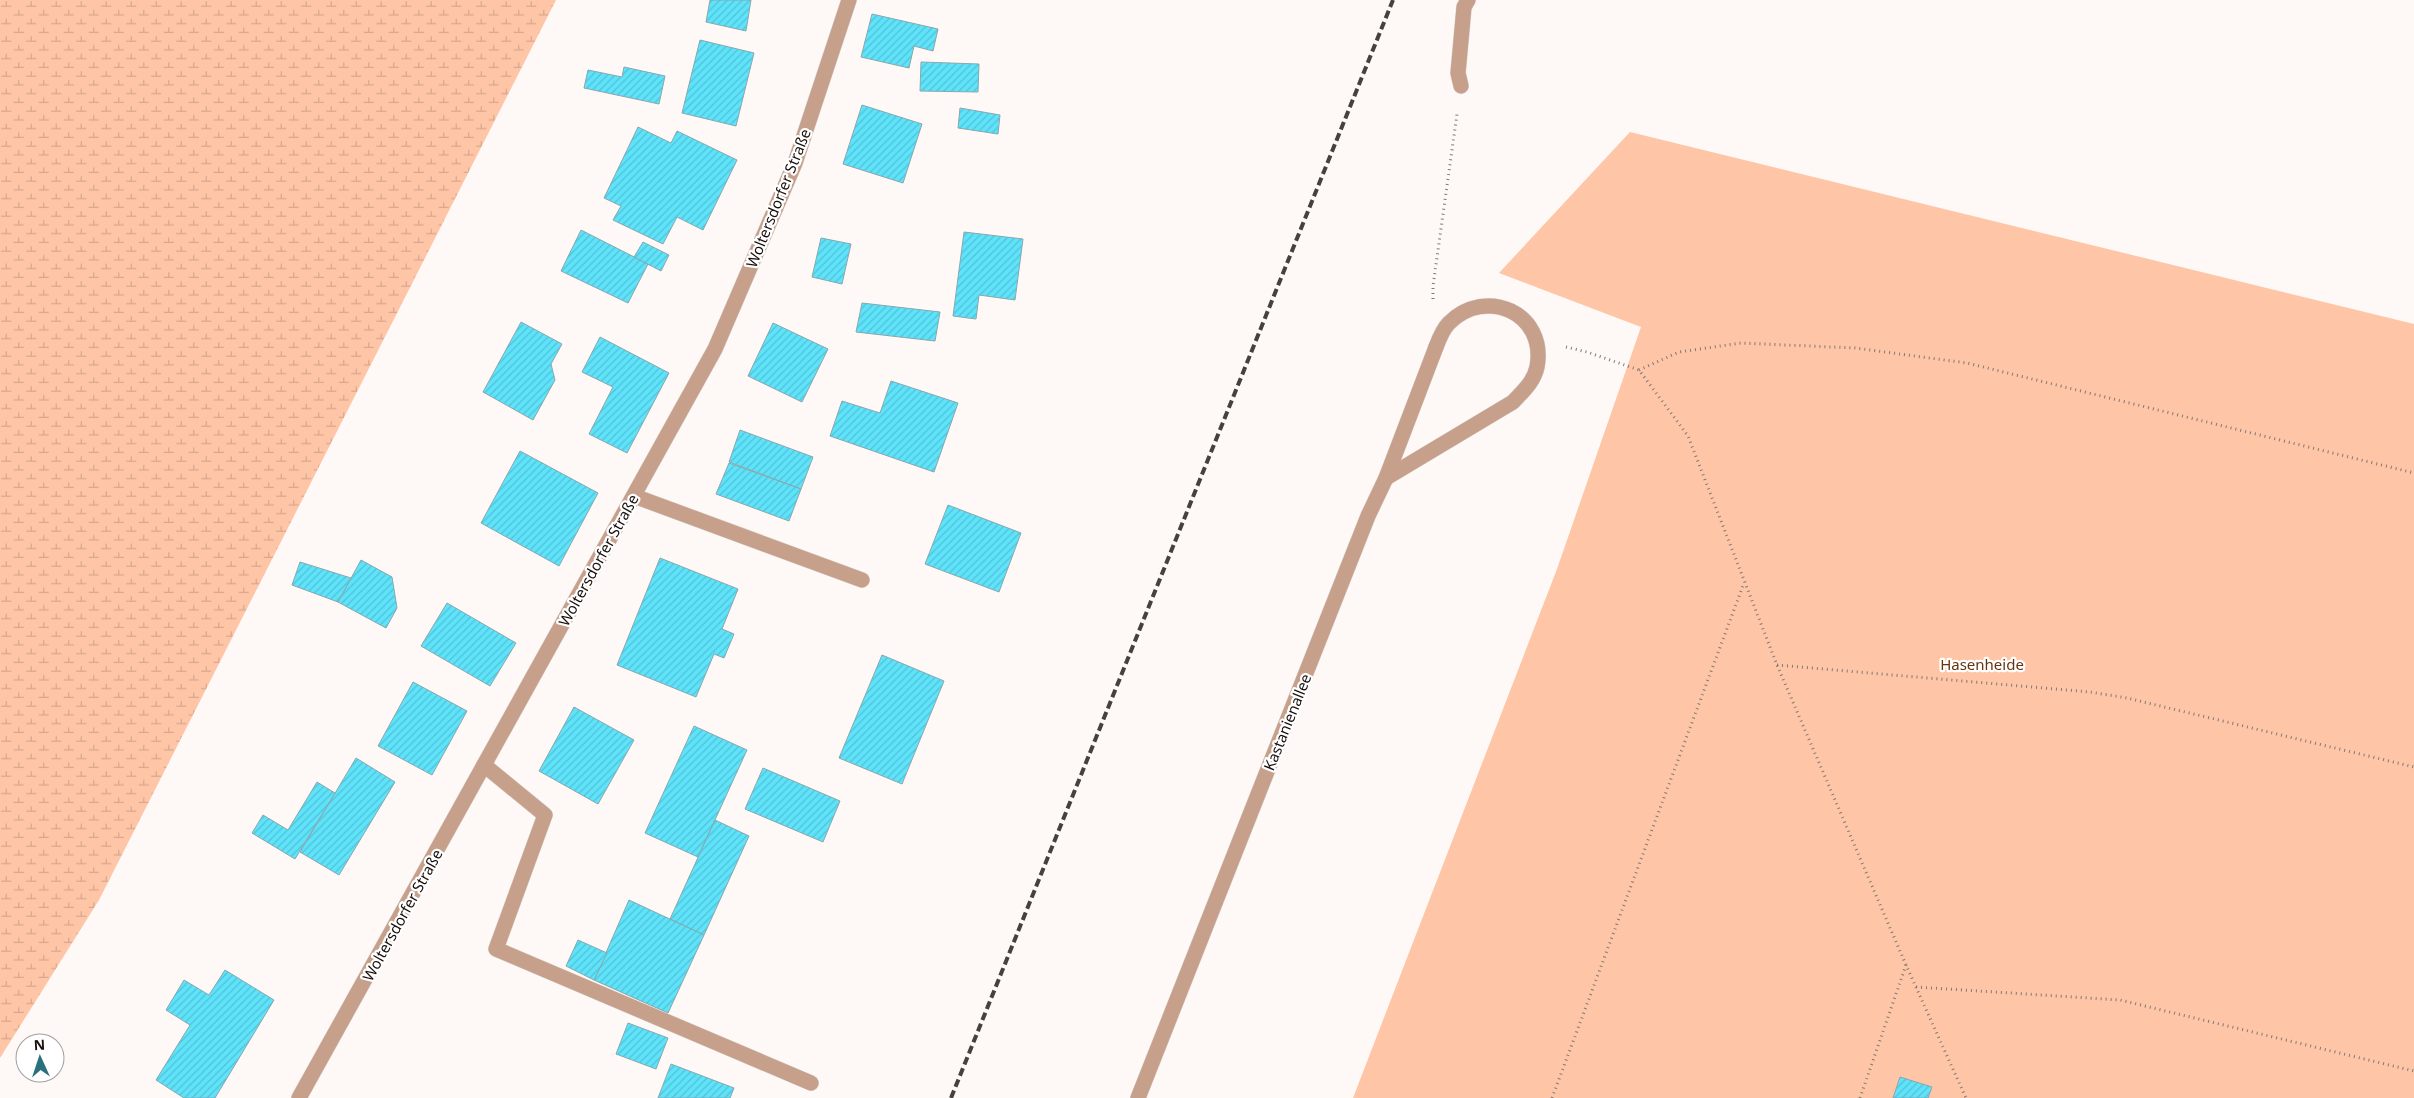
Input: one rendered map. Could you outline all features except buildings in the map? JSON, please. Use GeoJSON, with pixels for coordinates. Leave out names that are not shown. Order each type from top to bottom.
{"type":"FeatureCollection","features":[{"type":"Feature","properties":{"kind":"street","name":"Woltersdorfer Straße"},"geometry":{"type":"LineString","coordinates":[[299,1098],[634,496],[718,340],[794,163],[849,0]]}},
{"type":"Feature","properties":{"kind":"street"},"geometry":{"type":"LineString","coordinates":[[1461,86],[1458,74],[1464,7],[1468,0]]}},
{"type":"Feature","properties":{"kind":"street","name":"Kastanienallee"},"geometry":{"type":"LineString","coordinates":[[1138,1098],[1368,516],[1386,478],[1436,347],[1448,323],[1469,309],[1491,305],[1512,310],[1529,324],[1536,345],[1537,367],[1529,385],[1513,402],[1386,478]]}},
{"type":"Feature","properties":{"kind":"street"},"geometry":{"type":"LineString","coordinates":[[634,496],[862,580]]}},
{"type":"Feature","properties":{"kind":"street"},"geometry":{"type":"LineString","coordinates":[[484,765],[545,815],[496,949],[811,1083]]}},
{"type":"Feature","properties":{"kind":"path"},"geometry":{"type":"LineString","coordinates":[[1436,347],[1433,286],[1461,86]]}},
{"type":"Feature","properties":{"kind":"path"},"geometry":{"type":"LineString","coordinates":[[1639,370],[1679,352],[1741,343],[1855,348],[1911,355],[1966,363],[2414,473]]}},
{"type":"Feature","properties":{"kind":"path"},"geometry":{"type":"LineString","coordinates":[[1587,352],[1639,370],[1688,436],[1777,664],[1906,965],[1966,1098]]}},
{"type":"Feature","properties":{"kind":"path"},"geometry":{"type":"LineString","coordinates":[[1552,1098],[1744,582]]}},
{"type":"Feature","properties":{"kind":"path"},"geometry":{"type":"LineString","coordinates":[[1777,664],[2090,692],[2127,698],[2414,768]]}},
{"type":"Feature","properties":{"kind":"path"},"geometry":{"type":"LineString","coordinates":[[1860,1098],[1906,965]]}},
{"type":"Feature","properties":{"kind":"path"},"geometry":{"type":"LineString","coordinates":[[1916,987],[2120,1000],[2414,1071]]}},
{"type":"Feature","properties":{"kind":"green space"},"geometry":{"type":"Polygon","coordinates":[[[0,0],[556,0],[99,900],[0,1058],[0,0]]]}},
{"type":"Feature","properties":{"kind":"green space","name":"Hasenheide"},"geometry":{"type":"Polygon","coordinates":[[[1630,132],[2414,324],[2414,1098],[1353,1098],[1557,569],[1641,327],[1499,273],[1630,132]]]}},
{"type":"Feature","properties":{"kind":"railway"},"geometry":{"type":"LineString","coordinates":[[951,1098],[1393,0]]}}]}
